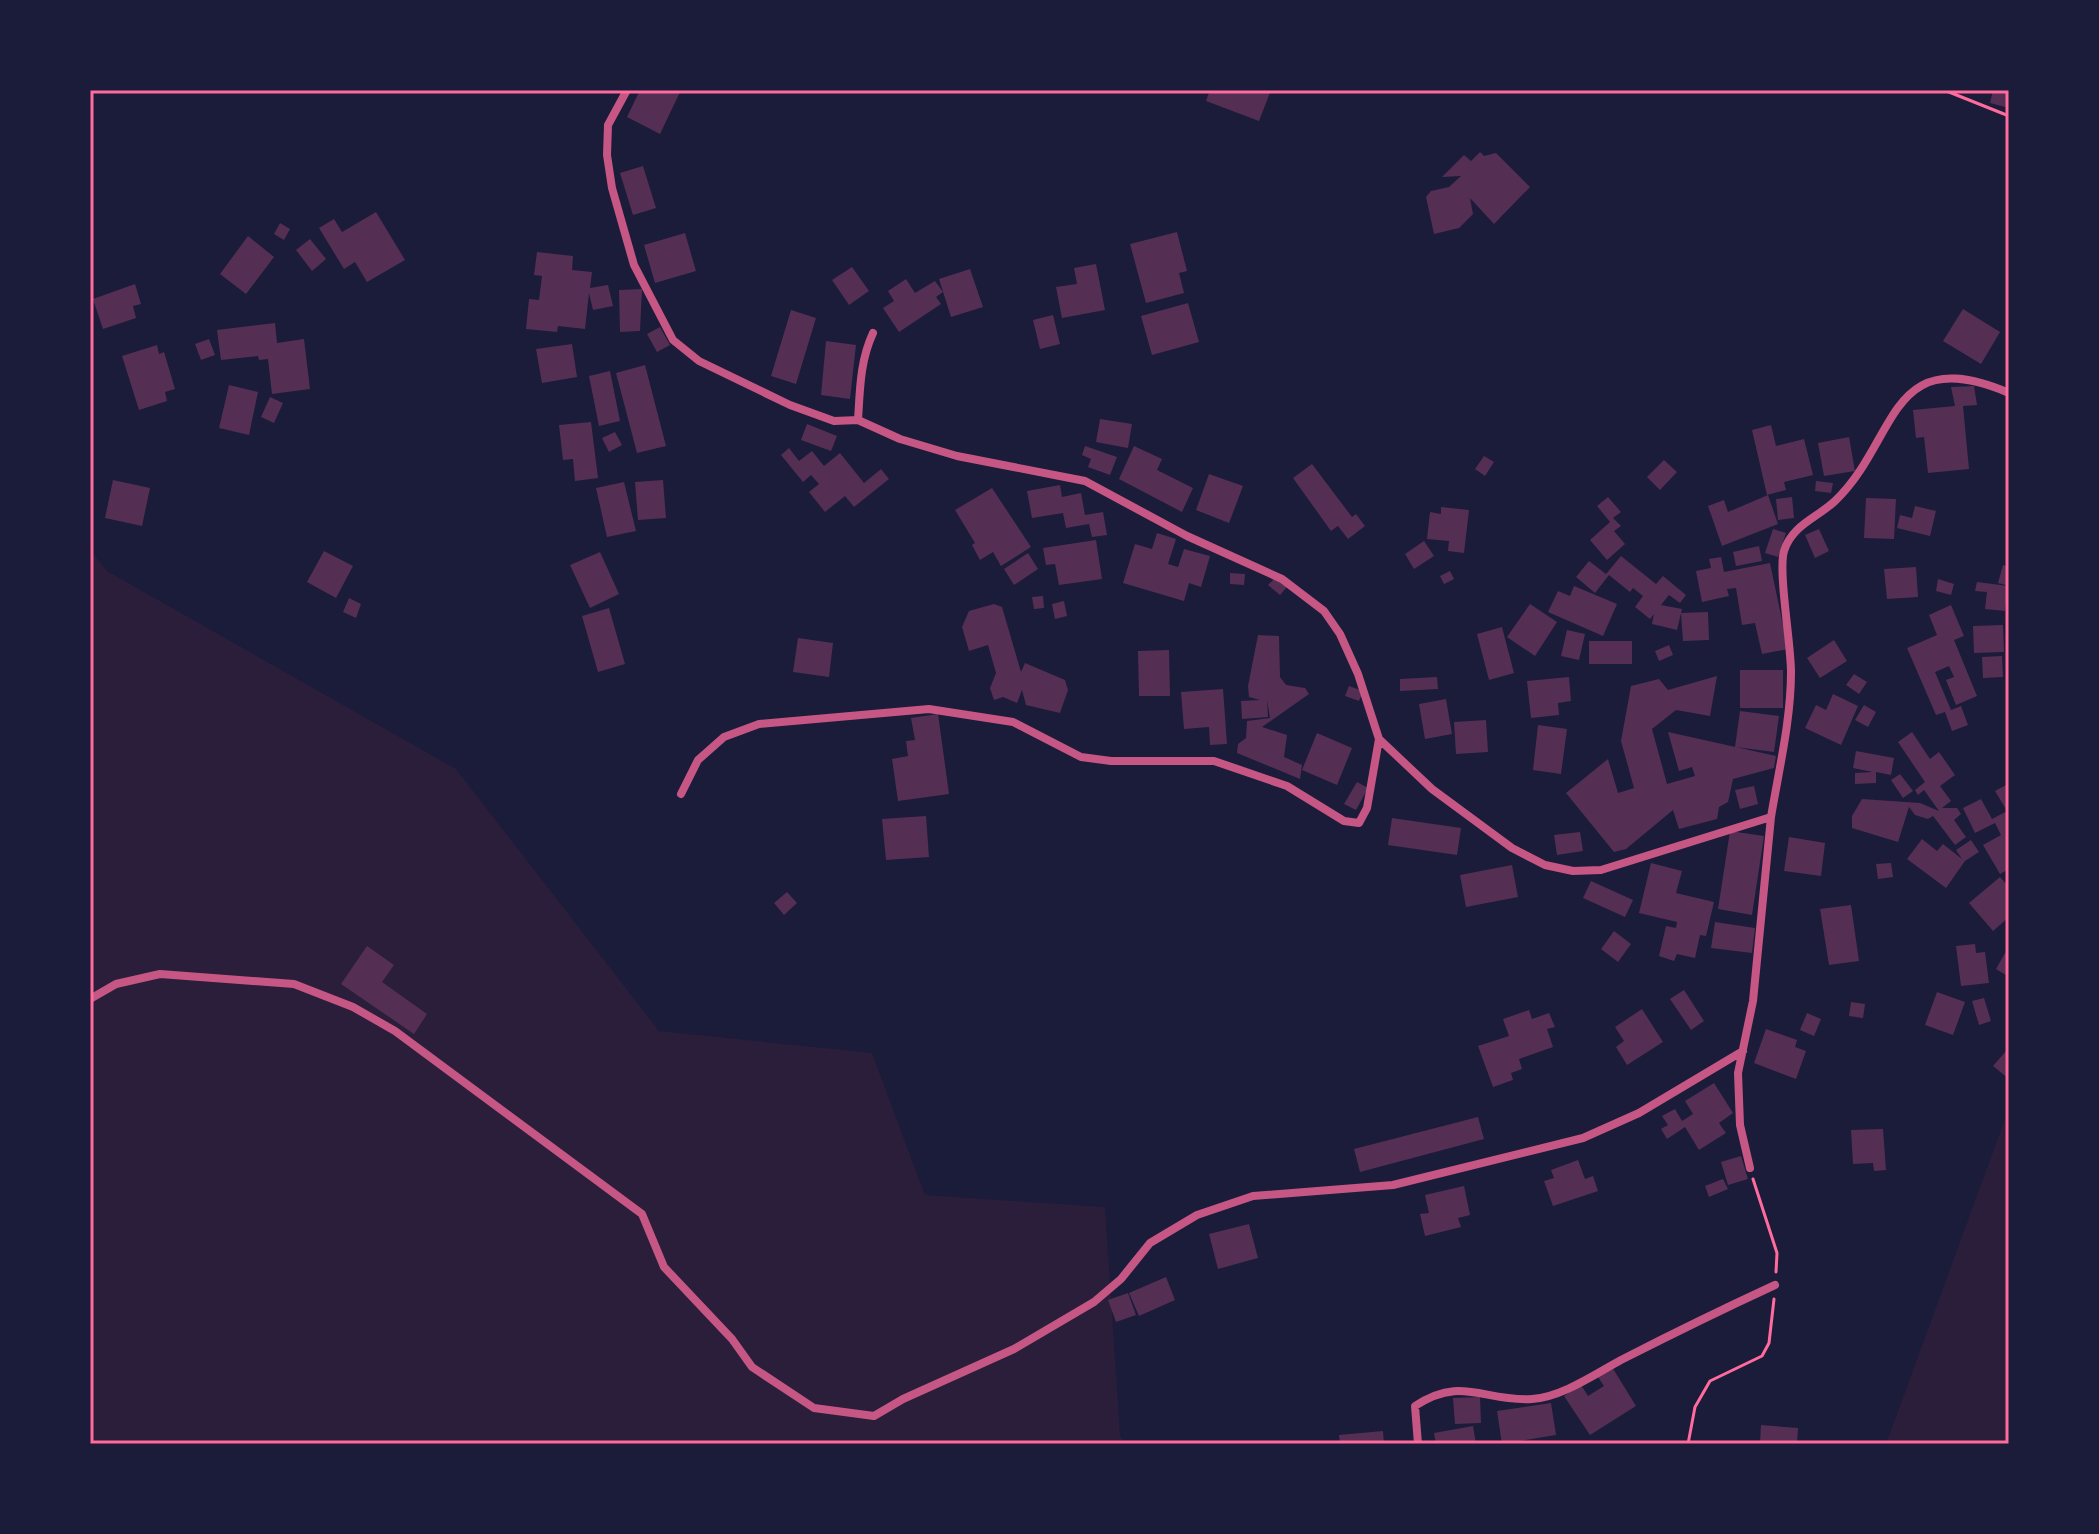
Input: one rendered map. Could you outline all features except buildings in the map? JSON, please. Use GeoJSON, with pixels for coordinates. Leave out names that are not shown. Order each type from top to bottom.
{"type":"FeatureCollection","features":[{"type":"Feature","properties":{"kind":"street"},"geometry":{"type":"LineString","coordinates":[[627,90],[608,125],[607,155],[612,188],[634,265],[673,340],[699,361],[790,405],[834,421],[858,420],[900,439],[957,456],[1085,481],[1187,536],[1282,579],[1324,611],[1340,634],[1371,707],[1379,739],[1367,808],[1359,823],[1344,821],[1287,786],[1214,761],[1111,761],[1081,757],[1013,722],[929,709],[759,724],[724,737],[698,760],[681,794]]}},
{"type":"Feature","properties":{"kind":"street"},"geometry":{"type":"LineString","coordinates":[[858,420],[860,375],[865,350],[873,333]]}},
{"type":"Feature","properties":{"kind":"street"},"geometry":{"type":"LineString","coordinates":[[1750,1168],[1740,1125],[1738,1073],[1753,1001],[1771,817],[1791,674],[1783,553],[1792,534],[1834,502],[1869,457],[1896,405],[1919,387],[1965,377],[2009,393]]}},
{"type":"Feature","properties":{"kind":"street"},"geometry":{"type":"LineString","coordinates":[[1379,739],[1465,814],[1512,848],[1545,865],[1573,871],[1601,870],[1771,817]]}},
{"type":"Feature","properties":{"kind":"street"},"geometry":{"type":"LineString","coordinates":[[90,999],[116,984],[160,974],[294,984],[353,1007],[395,1031],[642,1214],[664,1267],[732,1339],[752,1367],[814,1408],[874,1416],[903,1399],[1014,1349],[1094,1302],[1121,1279],[1150,1243],[1197,1215],[1253,1196],[1393,1185],[1583,1138],[1639,1113],[1743,1051]]}},
{"type":"Feature","properties":{"kind":"street"},"geometry":{"type":"LineString","coordinates":[[1418,1444],[1415,1406],[1434,1394],[1459,1388],[1499,1397],[1535,1399],[1572,1385],[1775,1285]]}},
{"type":"Feature","properties":{"kind":"path"},"geometry":{"type":"LineString","coordinates":[[1944,90],[2009,116]]}},
{"type":"Feature","properties":{"kind":"shaded area"},"geometry":{"type":"Polygon","coordinates":[[[90,550],[107,571],[456,769],[659,1031],[872,1053],[925,1195],[1105,1207],[1120,1435],[1125,1444],[90,1444],[90,550]]]}},
{"type":"Feature","properties":{"kind":"shaded area"},"geometry":{"type":"Polygon","coordinates":[[[2009,1114],[2009,1444],[1886,1444],[2005,1119],[2009,1114]]]}}]}
